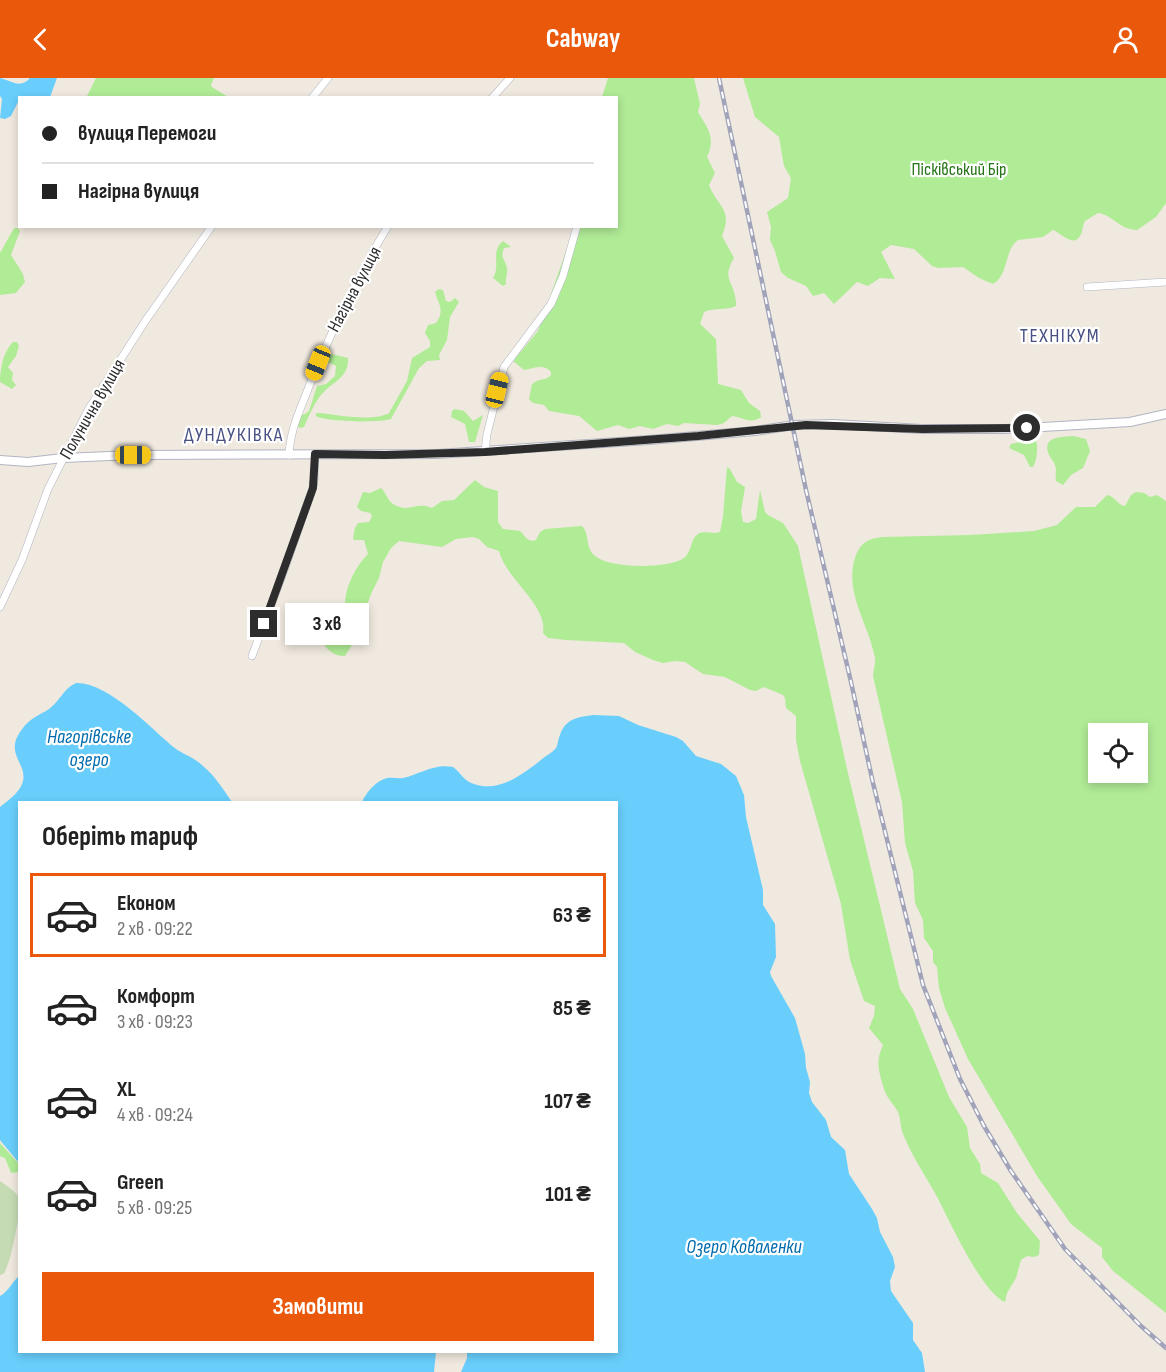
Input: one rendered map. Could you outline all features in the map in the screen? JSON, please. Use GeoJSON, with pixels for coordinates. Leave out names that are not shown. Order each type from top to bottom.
{"type":"FeatureCollection","features":[{"type":"Feature","properties":{"kind":"street"},"geometry":{"type":"LineString","coordinates":[[314,96],[328,78]]}},
{"type":"Feature","properties":{"kind":"street"},"geometry":{"type":"LineString","coordinates":[[494,96],[510,78]]}},
{"type":"Feature","properties":{"kind":"street","name":"Полунична вулиця"},"geometry":{"type":"LineString","coordinates":[[0,607],[20,565],[43,501],[63,458],[104,383],[211,228]]}},
{"type":"Feature","properties":{"kind":"street","name":"Нагірна вулиця"},"geometry":{"type":"LineString","coordinates":[[289,455],[292,428],[325,346],[354,286],[387,228]]}},
{"type":"Feature","properties":{"kind":"street"},"geometry":{"type":"LineString","coordinates":[[485,452],[486,437],[504,368],[552,304],[563,276],[576,228]]}},
{"type":"Feature","properties":{"kind":"street"},"geometry":{"type":"LineString","coordinates":[[1087,287],[1166,282]]}},
{"type":"Feature","properties":{"kind":"street"},"geometry":{"type":"LineString","coordinates":[[0,460],[28,462],[133,455],[395,455],[485,452],[698,436],[794,425],[1005,429],[1130,422],[1166,414]]}},
{"type":"Feature","properties":{"kind":"street"},"geometry":{"type":"LineString","coordinates":[[252,656],[313,488],[315,454]]}},
{"type":"Feature","properties":{"kind":"green space"},"geometry":{"type":"Polygon","coordinates":[[[96,78],[214,78],[212,87],[226,96],[87,96],[96,78]]]}},
{"type":"Feature","properties":{"kind":"green space"},"geometry":{"type":"Polygon","coordinates":[[[608,78],[694,78],[700,104],[698,112],[711,138],[707,157],[715,173],[709,185],[725,214],[722,236],[734,258],[728,276],[736,302],[736,306],[704,312],[700,324],[716,339],[718,384],[741,390],[749,403],[760,411],[761,417],[757,419],[750,420],[732,416],[724,423],[717,425],[684,423],[678,426],[667,424],[653,429],[640,426],[629,429],[618,425],[597,431],[579,416],[549,411],[544,405],[533,403],[529,399],[532,384],[549,377],[551,372],[541,367],[524,370],[513,361],[538,331],[565,254],[579,228],[618,228],[618,96],[602,96],[608,78]]]}},
{"type":"Feature","properties":{"kind":"green space","name":"Пісківський Бір"},"geometry":{"type":"Polygon","coordinates":[[[743,78],[1166,78],[1166,203],[1156,217],[1137,230],[1126,228],[1108,216],[1098,213],[1085,221],[1077,239],[1070,240],[1053,230],[1043,237],[1018,240],[1010,250],[1002,275],[993,284],[963,267],[938,268],[932,266],[914,249],[891,245],[881,252],[895,279],[880,278],[868,286],[857,282],[834,304],[824,293],[813,296],[806,286],[788,278],[781,272],[770,240],[771,227],[767,212],[788,198],[791,178],[784,166],[779,137],[755,117],[743,78]]]}},
{"type":"Feature","properties":{"kind":"green space"},"geometry":{"type":"Polygon","coordinates":[[[14,228],[20,231],[11,255],[23,274],[25,282],[16,293],[0,295],[0,253],[14,228]]]}},
{"type":"Feature","properties":{"kind":"green space"},"geometry":{"type":"Polygon","coordinates":[[[503,241],[511,247],[504,248],[503,251],[507,270],[506,284],[503,286],[493,278],[497,249],[503,241]]]}},
{"type":"Feature","properties":{"kind":"green space"},"geometry":{"type":"Polygon","coordinates":[[[439,289],[443,290],[446,301],[450,302],[455,298],[459,302],[450,317],[447,340],[439,355],[440,360],[427,361],[419,368],[391,419],[353,421],[330,420],[316,416],[316,413],[320,413],[374,417],[389,413],[407,381],[412,358],[430,347],[430,341],[425,333],[428,325],[436,323],[440,315],[435,292],[439,289]]]}},
{"type":"Feature","properties":{"kind":"green space"},"geometry":{"type":"Polygon","coordinates":[[[13,342],[17,342],[19,346],[16,356],[8,367],[13,373],[12,380],[16,385],[12,389],[0,382],[3,361],[13,342]]]}},
{"type":"Feature","properties":{"kind":"green space"},"geometry":{"type":"Polygon","coordinates":[[[331,354],[348,358],[346,370],[340,379],[319,397],[304,427],[300,428],[297,425],[300,415],[309,411],[317,386],[326,384],[335,376],[336,366],[326,361],[331,354]]]}},
{"type":"Feature","properties":{"kind":"green space"},"geometry":{"type":"Polygon","coordinates":[[[455,409],[464,411],[473,421],[483,415],[475,442],[469,442],[465,424],[451,417],[455,409]]]}},
{"type":"Feature","properties":{"kind":"green space"},"geometry":{"type":"Polygon","coordinates":[[[1028,436],[1035,438],[1037,444],[1033,467],[1030,467],[1024,455],[1009,448],[1011,444],[1020,442],[1028,436]]]}},
{"type":"Feature","properties":{"kind":"green space"},"geometry":{"type":"Polygon","coordinates":[[[1073,436],[1086,439],[1090,451],[1083,468],[1071,475],[1063,485],[1056,481],[1056,467],[1047,447],[1048,443],[1055,438],[1073,436]]]}},
{"type":"Feature","properties":{"kind":"green space"},"geometry":{"type":"Polygon","coordinates":[[[727,467],[737,482],[745,487],[741,512],[743,522],[748,523],[756,519],[760,490],[765,512],[783,523],[798,546],[847,769],[900,989],[913,1009],[949,1097],[967,1127],[970,1148],[980,1164],[981,1173],[998,1183],[1017,1213],[1040,1241],[1039,1255],[1027,1256],[1021,1260],[1005,1302],[996,1296],[986,1284],[966,1254],[910,1150],[902,1131],[898,1112],[884,1089],[878,1062],[883,1045],[869,1028],[875,1006],[864,1001],[850,960],[841,904],[800,761],[796,740],[796,716],[786,708],[783,695],[764,687],[756,691],[750,690],[725,677],[703,674],[685,662],[663,663],[653,660],[635,652],[624,643],[548,638],[543,633],[543,623],[539,612],[509,571],[499,551],[487,547],[479,539],[473,537],[456,539],[442,547],[399,541],[391,548],[383,562],[355,640],[345,656],[326,648],[319,634],[319,620],[323,614],[334,626],[343,626],[346,596],[350,583],[359,564],[368,554],[364,540],[353,538],[358,523],[369,522],[372,516],[357,507],[363,492],[370,493],[381,488],[391,502],[399,507],[426,506],[432,508],[442,501],[454,500],[475,480],[484,487],[498,491],[498,522],[503,529],[520,531],[533,541],[545,529],[582,526],[591,552],[601,560],[624,565],[652,566],[676,562],[684,558],[698,534],[720,532],[727,467]]]}},
{"type":"Feature","properties":{"kind":"green space"},"geometry":{"type":"Polygon","coordinates":[[[1136,492],[1150,497],[1157,495],[1166,501],[1166,1313],[1113,1271],[1102,1257],[1102,1248],[1071,1224],[1037,1176],[968,1059],[945,1008],[939,988],[937,967],[933,962],[933,951],[924,938],[923,920],[915,903],[913,871],[905,843],[902,802],[873,676],[875,658],[855,596],[852,571],[855,558],[862,545],[872,539],[1034,531],[1057,525],[1076,507],[1095,507],[1107,495],[1125,506],[1131,495],[1136,492]]]}},
{"type":"Feature","properties":{"kind":"green space"},"geometry":{"type":"Polygon","coordinates":[[[0,1143],[18,1163],[18,1172],[11,1173],[5,1158],[0,1156],[0,1143]]]}},
{"type":"Feature","properties":{"kind":"green space"},"geometry":{"type":"Polygon","coordinates":[[[0,1181],[18,1196],[18,1218],[5,1273],[0,1275],[0,1181]]]}},
{"type":"Feature","properties":{"kind":"water"},"geometry":{"type":"Polygon","coordinates":[[[0,78],[19,84],[30,78],[57,78],[50,96],[18,96],[18,102],[11,116],[5,119],[0,118],[2,99],[0,78]]]}},
{"type":"Feature","properties":{"kind":"water","name":"Нагорівське озеро"},"geometry":{"type":"Polygon","coordinates":[[[76,683],[89,685],[116,698],[176,749],[197,761],[219,783],[231,801],[18,801],[18,1162],[0,1140],[0,807],[16,794],[23,780],[15,746],[17,738],[29,722],[49,709],[68,688],[76,683]]]}},
{"type":"Feature","properties":{"kind":"water","name":"Озеро Коваленки"},"geometry":{"type":"Polygon","coordinates":[[[593,715],[619,716],[638,725],[676,737],[683,741],[696,756],[721,764],[736,776],[744,795],[746,817],[763,890],[763,905],[775,924],[776,957],[770,972],[771,976],[795,1018],[805,1054],[812,1102],[826,1120],[831,1137],[845,1150],[849,1174],[877,1218],[880,1232],[893,1257],[895,1267],[890,1281],[891,1291],[913,1323],[913,1340],[922,1353],[925,1372],[461,1372],[467,1353],[618,1353],[618,801],[363,801],[371,789],[384,779],[403,778],[440,766],[453,767],[471,783],[483,786],[510,781],[554,750],[565,725],[577,718],[593,715]]]}},
{"type":"Feature","properties":{"kind":"water"},"geometry":{"type":"Polygon","coordinates":[[[18,1277],[18,1353],[436,1353],[434,1372],[0,1372],[0,1296],[18,1277]]]}},
{"type":"Feature","properties":{"kind":"railway"},"geometry":{"type":"LineString","coordinates":[[719,78],[806,490],[873,783],[923,985],[960,1079],[1011,1171],[1065,1249],[1166,1348]]}},
{"type":"Feature","properties":{"kind":"district","name":"ТЕХНІКУМ"},"geometry":{"type":"Point","coordinates":[1060,335]}},
{"type":"Feature","properties":{"kind":"district","name":"ДУНДУКІВКА"},"geometry":{"type":"Point","coordinates":[234,434]}},
{"type":"Feature","properties":{"kind":"route"},"geometry":{"type":"LineString","coordinates":[[264,624],[313,488],[315,454],[385,455],[485,452],[833,424],[922,429],[1027,428]]}}]}
